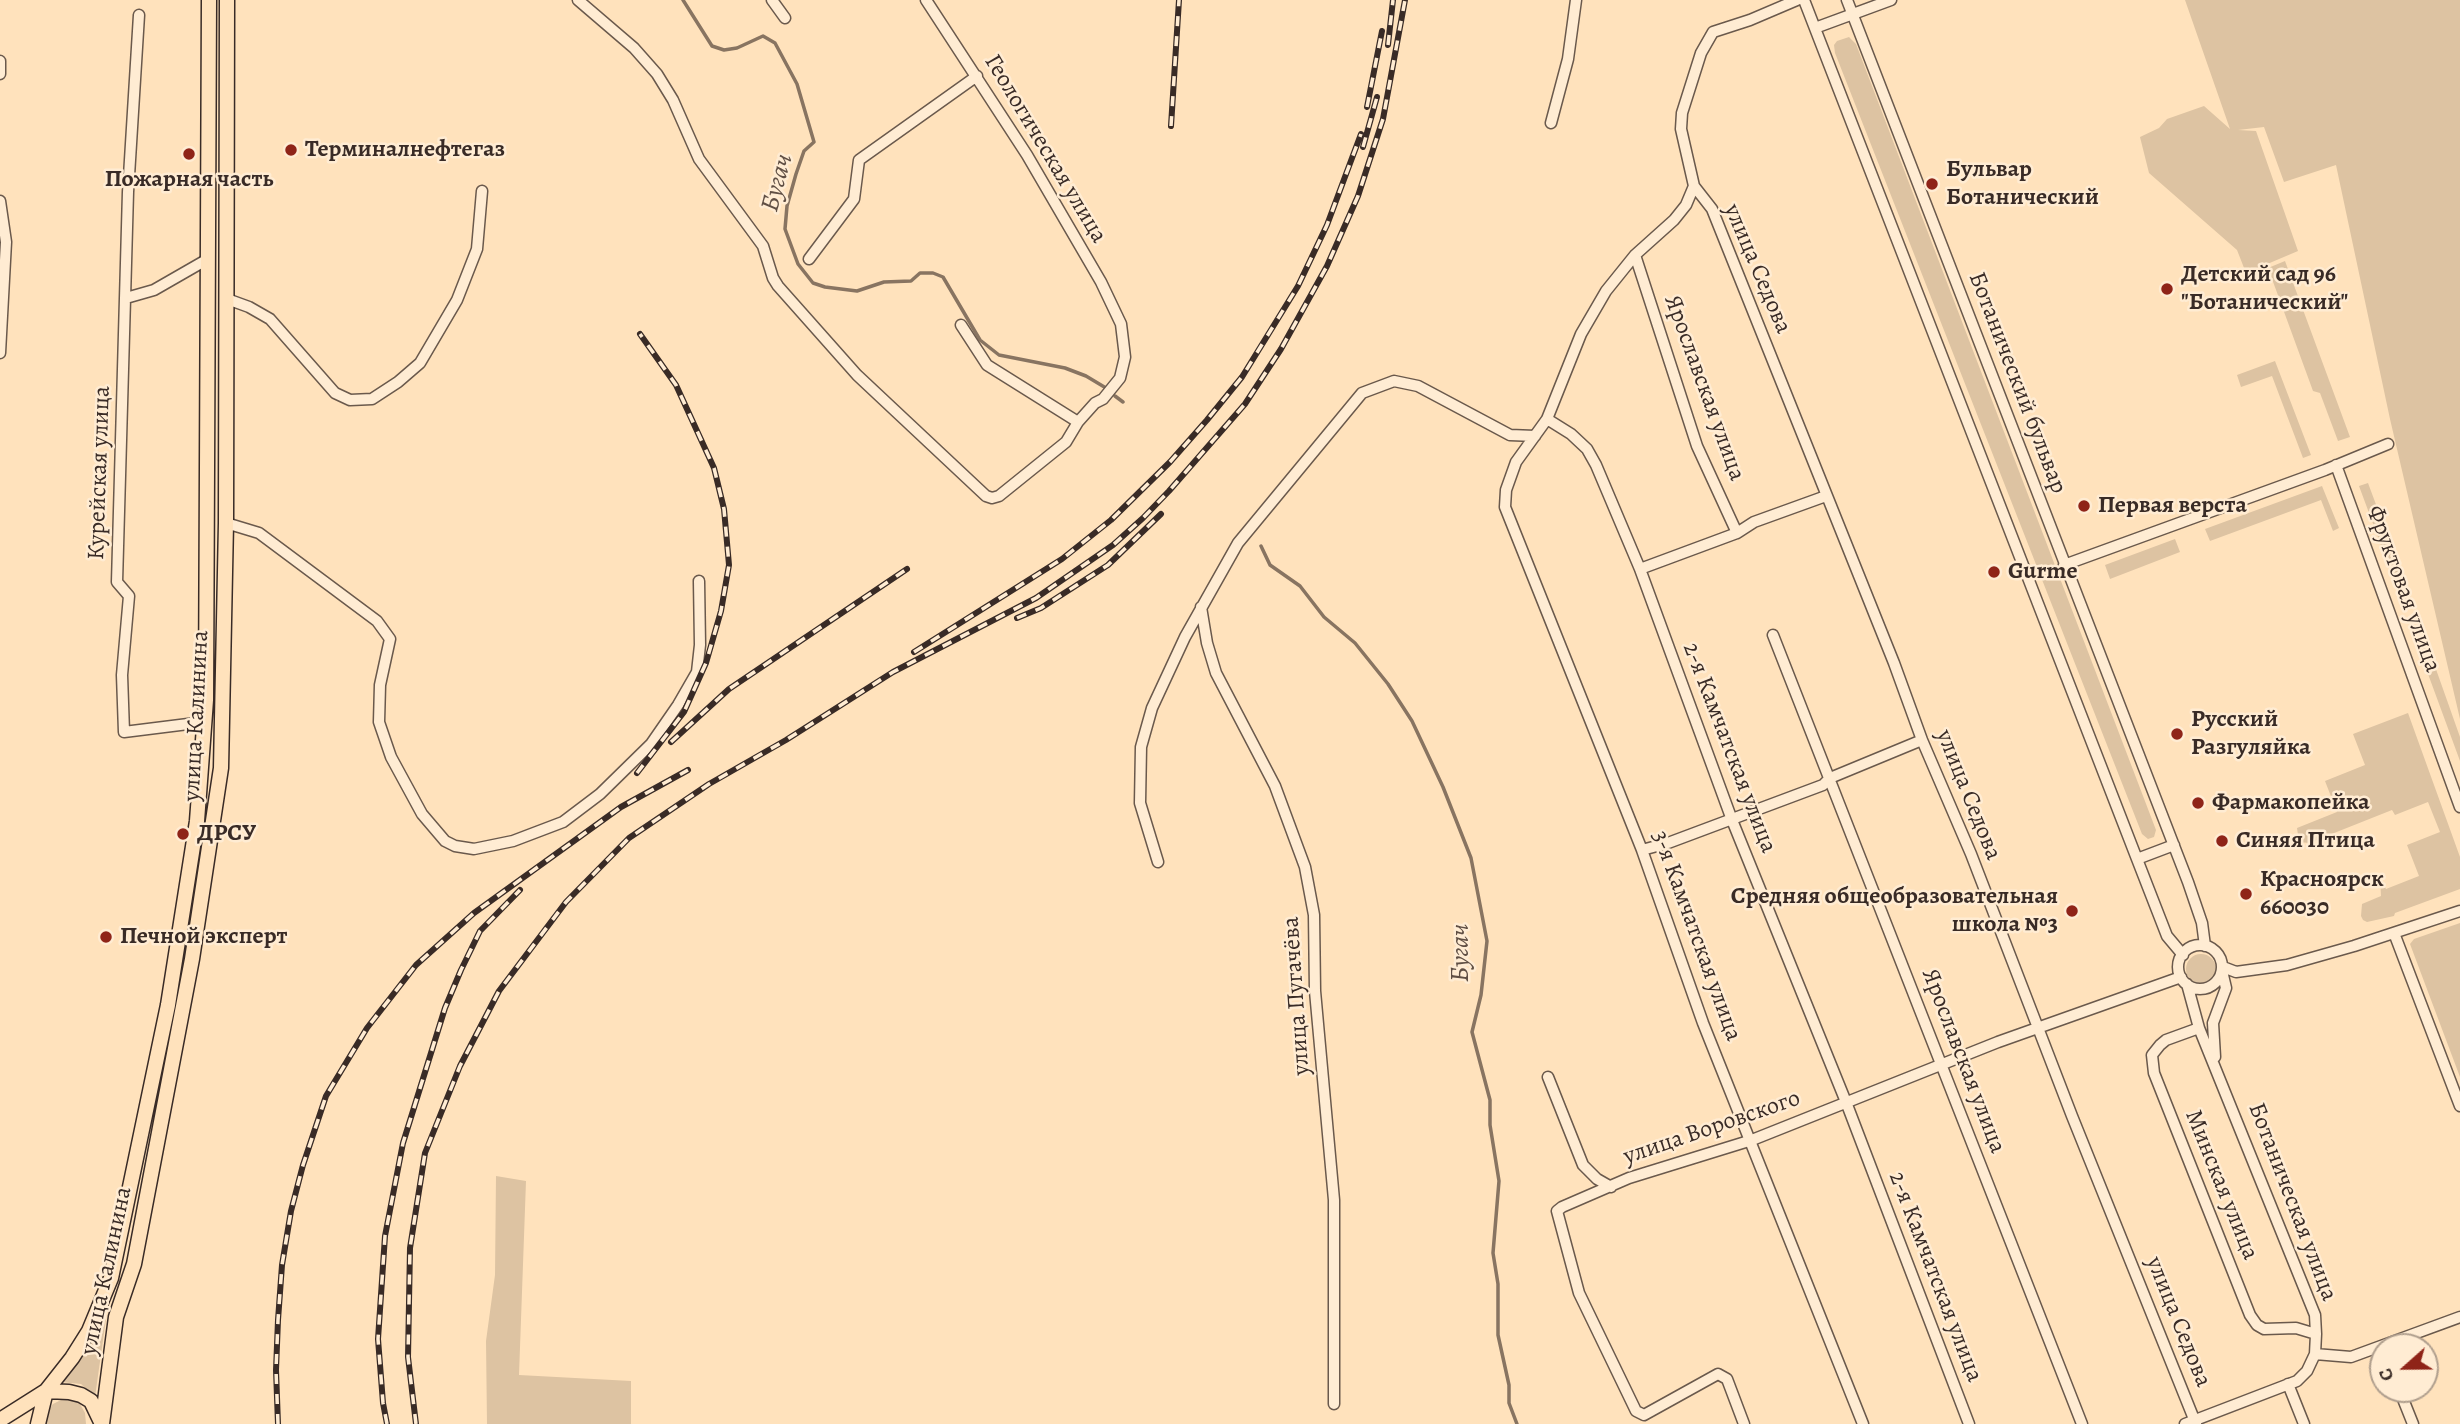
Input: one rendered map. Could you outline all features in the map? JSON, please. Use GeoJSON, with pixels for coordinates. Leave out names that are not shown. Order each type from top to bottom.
{"type":"FeatureCollection","features":[{"type":"Feature","properties":{"kind":"main road","name":"улица Калинина"},"geometry":{"type":"LineString","coordinates":[[46,1391],[84,1338],[111,1278],[168,1005],[197,821],[204,722],[209,0]]}},
{"type":"Feature","properties":{"kind":"main road","name":"улица Калинина"},"geometry":{"type":"LineString","coordinates":[[102,1424],[116,1317],[134,1264],[192,959],[221,768],[226,523],[227,0]]}},
{"type":"Feature","properties":{"kind":"main road"},"geometry":{"type":"LineString","coordinates":[[209,54],[227,54]]}},
{"type":"Feature","properties":{"kind":"main road"},"geometry":{"type":"LineString","coordinates":[[209,122],[227,122]]}},
{"type":"Feature","properties":{"kind":"main road"},"geometry":{"type":"LineString","coordinates":[[0,1420],[46,1391],[81,1395],[91,1401],[102,1424]]}},
{"type":"Feature","properties":{"kind":"main road"},"geometry":{"type":"LineString","coordinates":[[38,1424],[46,1391]]}},
{"type":"Feature","properties":{"kind":"street","name":"Геологическая улица"},"geometry":{"type":"LineString","coordinates":[[578,0],[634,48],[657,74],[673,100],[699,159],[763,246],[778,286],[857,374],[986,496],[992,498],[999,496],[1055,454],[1078,422],[1095,403],[1103,399],[1120,378],[1125,357],[1121,324],[1101,282],[976,76],[926,0]]}},
{"type":"Feature","properties":{"kind":"street"},"geometry":{"type":"LineString","coordinates":[[772,0],[785,18]]}},
{"type":"Feature","properties":{"kind":"street"},"geometry":{"type":"LineString","coordinates":[[1551,122],[1568,59],[1576,0]]}},
{"type":"Feature","properties":{"kind":"street"},"geometry":{"type":"LineString","coordinates":[[1694,186],[1681,129],[1682,113],[1702,53],[1713,32],[1797,0]]}},
{"type":"Feature","properties":{"kind":"street"},"geometry":{"type":"LineString","coordinates":[[1804,0],[2167,936],[2183,955]]}},
{"type":"Feature","properties":{"kind":"street","name":"Ботанический бульвар"},"geometry":{"type":"LineString","coordinates":[[1847,0],[2174,845],[2202,923],[2205,946]]}},
{"type":"Feature","properties":{"kind":"street"},"geometry":{"type":"LineString","coordinates":[[1815,28],[1891,0]]}},
{"type":"Feature","properties":{"kind":"street","name":"Курейская улица"},"geometry":{"type":"LineString","coordinates":[[139,15],[128,192],[117,582],[129,596],[122,675],[124,732],[204,722]]}},
{"type":"Feature","properties":{"kind":"street"},"geometry":{"type":"LineString","coordinates":[[0,61],[0,74]]}},
{"type":"Feature","properties":{"kind":"street"},"geometry":{"type":"LineString","coordinates":[[809,259],[853,199],[859,160],[976,76]]}},
{"type":"Feature","properties":{"kind":"street","name":"3-я Камчатская улица"},"geometry":{"type":"LineString","coordinates":[[1694,186],[1686,205],[1674,220],[1635,255],[1606,291],[1581,334],[1547,419],[1516,462],[1506,490],[1504,507],[1642,850],[1703,1023],[1752,1140],[1863,1424]]}},
{"type":"Feature","properties":{"kind":"street","name":"улица Седова"},"geometry":{"type":"LineString","coordinates":[[1694,186],[1712,209],[1894,663],[1922,740],[1971,854],[2192,1423]]}},
{"type":"Feature","properties":{"kind":"street"},"geometry":{"type":"LineString","coordinates":[[227,299],[270,319],[335,393],[350,400],[372,399],[420,363],[457,300],[477,250],[482,191]]}},
{"type":"Feature","properties":{"kind":"street"},"geometry":{"type":"LineString","coordinates":[[0,201],[6,242],[0,353]]}},
{"type":"Feature","properties":{"kind":"street","name":"Ярославская улица"},"geometry":{"type":"LineString","coordinates":[[1635,255],[1697,446],[1737,533]]}},
{"type":"Feature","properties":{"kind":"street"},"geometry":{"type":"LineString","coordinates":[[126,299],[154,290],[208,259]]}},
{"type":"Feature","properties":{"kind":"street"},"geometry":{"type":"LineString","coordinates":[[961,325],[987,365],[1078,422]]}},
{"type":"Feature","properties":{"kind":"street"},"geometry":{"type":"LineString","coordinates":[[1158,862],[1140,803],[1141,747],[1152,708],[1201,607],[1246,533],[1362,393],[1394,381],[1418,386],[1510,435],[1535,436]]}},
{"type":"Feature","properties":{"kind":"street","name":"2-я Камчатская улица"},"geometry":{"type":"LineString","coordinates":[[1547,419],[1571,434],[1587,449],[1640,569],[1732,820],[1846,1102],[1969,1424]]}},
{"type":"Feature","properties":{"kind":"street"},"geometry":{"type":"LineString","coordinates":[[2064,565],[2388,444]]}},
{"type":"Feature","properties":{"kind":"street","name":"Фруктовая улица"},"geometry":{"type":"LineString","coordinates":[[2336,465],[2460,807]]}},
{"type":"Feature","properties":{"kind":"street"},"geometry":{"type":"LineString","coordinates":[[1640,569],[1737,533],[1754,522],[1826,496]]}},
{"type":"Feature","properties":{"kind":"street"},"geometry":{"type":"LineString","coordinates":[[226,523],[259,533],[377,621],[390,639],[380,685],[379,722],[391,757],[422,814],[445,841],[455,846],[474,849],[513,841],[563,822],[600,794],[652,744],[697,672],[700,645],[699,581]]}},
{"type":"Feature","properties":{"kind":"street","name":"улица Пугачёва"},"geometry":{"type":"LineString","coordinates":[[1201,607],[1207,643],[1216,673],[1275,786],[1305,867],[1314,915],[1315,991],[1334,1200],[1334,1404]]}},
{"type":"Feature","properties":{"kind":"street","name":"Ярославская улица"},"geometry":{"type":"LineString","coordinates":[[1773,635],[2082,1424]]}},
{"type":"Feature","properties":{"kind":"street"},"geometry":{"type":"LineString","coordinates":[[1642,850],[1668,843],[1823,785],[1830,778],[1922,740]]}},
{"type":"Feature","properties":{"kind":"street"},"geometry":{"type":"LineString","coordinates":[[2137,859],[2174,845]]}},
{"type":"Feature","properties":{"kind":"street"},"geometry":{"type":"LineString","coordinates":[[2222,969],[2236,972],[2287,965],[2460,911]]}},
{"type":"Feature","properties":{"kind":"street"},"geometry":{"type":"LineString","coordinates":[[2395,933],[2460,1106]]}},
{"type":"Feature","properties":{"kind":"street"},"geometry":{"type":"LineString","coordinates":[[2205,946],[2217,953],[2222,969],[2218,981],[2208,988],[2197,989],[2184,980],[2179,965],[2190,948],[2205,946]]}},
{"type":"Feature","properties":{"kind":"street","name":"Ботаническая улица"},"geometry":{"type":"LineString","coordinates":[[2216,1068],[2213,1023],[2225,988],[2222,969]]}},
{"type":"Feature","properties":{"kind":"street","name":"улица Воровского"},"geometry":{"type":"LineString","coordinates":[[1744,1424],[1727,1379],[1718,1374],[1644,1415],[1636,1411],[1579,1293],[1557,1211],[1629,1178],[1752,1140],[2038,1028],[2184,980]]}},
{"type":"Feature","properties":{"kind":"street","name":"Ботаническая улица"},"geometry":{"type":"LineString","coordinates":[[2184,980],[2199,1028],[2315,1315],[2315,1354]]}},
{"type":"Feature","properties":{"kind":"street","name":"Минская улица"},"geometry":{"type":"LineString","coordinates":[[2199,1028],[2166,1040],[2160,1045],[2152,1055],[2154,1073],[2250,1315],[2257,1325],[2264,1329],[2296,1328],[2316,1334]]}},
{"type":"Feature","properties":{"kind":"street"},"geometry":{"type":"LineString","coordinates":[[1548,1077],[1583,1166],[1611,1187]]}},
{"type":"Feature","properties":{"kind":"street"},"geometry":{"type":"LineString","coordinates":[[2423,1333],[2460,1317]]}},
{"type":"Feature","properties":{"kind":"street"},"geometry":{"type":"LineString","coordinates":[[2192,1423],[2297,1381],[2307,1371],[2315,1354],[2351,1357],[2369,1353]]}},
{"type":"Feature","properties":{"kind":"street"},"geometry":{"type":"LineString","coordinates":[[2288,1384],[2304,1424]]}},
{"type":"Feature","properties":{"kind":"street"},"geometry":{"type":"LineString","coordinates":[[2405,1403],[2413,1424]]}},
{"type":"Feature","properties":{"kind":"shaded area"},"geometry":{"type":"Polygon","coordinates":[[[2185,0],[2460,0],[2460,719],[2390,419],[2336,165],[2284,182],[2264,127],[2238,130],[2256,131],[2298,251],[2246,273],[2237,250],[2149,173],[2140,137],[2159,128],[2167,119],[2204,106],[2230,129],[2185,0]]]}},
{"type":"Feature","properties":{"kind":"shaded area"},"geometry":{"type":"Polygon","coordinates":[[[1849,37],[1856,44],[2156,830],[2154,837],[2148,839],[2142,834],[1835,53],[1834,45],[1837,41],[1849,37]]]}},
{"type":"Feature","properties":{"kind":"shaded area"},"geometry":{"type":"Polygon","coordinates":[[[2285,261],[2350,437],[2338,441],[2320,393],[2313,391],[2268,268],[2285,261]]]}},
{"type":"Feature","properties":{"kind":"shaded area"},"geometry":{"type":"Polygon","coordinates":[[[2275,361],[2311,455],[2303,458],[2272,376],[2241,387],[2237,375],[2275,361]]]}},
{"type":"Feature","properties":{"kind":"shaded area"},"geometry":{"type":"Polygon","coordinates":[[[2368,483],[2413,604],[2404,607],[2359,486],[2368,483]]]}},
{"type":"Feature","properties":{"kind":"shaded area"},"geometry":{"type":"Polygon","coordinates":[[[2322,486],[2339,528],[2333,531],[2321,500],[2210,541],[2205,529],[2322,486]]]}},
{"type":"Feature","properties":{"kind":"shaded area"},"geometry":{"type":"Polygon","coordinates":[[[2175,539],[2180,552],[2110,579],[2105,565],[2175,539]]]}},
{"type":"Feature","properties":{"kind":"shaded area"},"geometry":{"type":"Polygon","coordinates":[[[2426,641],[2460,737],[2460,761],[2417,644],[2426,641]]]}},
{"type":"Feature","properties":{"kind":"shaded area"},"geometry":{"type":"Polygon","coordinates":[[[2408,713],[2460,857],[2460,889],[2395,913],[2394,916],[2367,922],[2361,916],[2362,904],[2381,896],[2380,878],[2386,889],[2419,876],[2407,845],[2440,832],[2428,802],[2395,815],[2392,810],[2309,843],[2299,842],[2297,828],[2337,812],[2325,781],[2365,765],[2353,734],[2408,713]]]}},
{"type":"Feature","properties":{"kind":"shaded area"},"geometry":{"type":"Polygon","coordinates":[[[2460,923],[2460,1077],[2410,944],[2414,939],[2460,923]]]}},
{"type":"Feature","properties":{"kind":"shaded area"},"geometry":{"type":"Polygon","coordinates":[[[2201,954],[2212,958],[2216,969],[2212,980],[2201,984],[2190,980],[2186,969],[2190,958],[2201,954]]]}},
{"type":"Feature","properties":{"kind":"shaded area"},"geometry":{"type":"Polygon","coordinates":[[[496,1176],[526,1181],[519,1375],[631,1381],[631,1424],[487,1424],[486,1341],[495,1275],[496,1176]]]}},
{"type":"Feature","properties":{"kind":"shaded area"},"geometry":{"type":"Polygon","coordinates":[[[106,1319],[95,1397],[81,1384],[61,1382],[99,1324],[106,1319]]]}},
{"type":"Feature","properties":{"kind":"shaded area"},"geometry":{"type":"Polygon","coordinates":[[[65,1398],[80,1404],[85,1413],[86,1424],[46,1424],[48,1410],[65,1398]]]}},
{"type":"Feature","properties":{"kind":"waterway","name":"Бугач"},"geometry":{"type":"LineString","coordinates":[[683,0],[712,46],[724,50],[737,48],[763,36],[775,43],[797,84],[814,142],[804,151],[796,174],[787,206],[785,229],[798,264],[813,283],[857,291],[884,282],[911,281],[920,273],[933,273],[943,277],[980,340],[999,355],[1065,368],[1106,388]]}},
{"type":"Feature","properties":{"kind":"waterway"},"geometry":{"type":"LineString","coordinates":[[1115,396],[1123,402]]}},
{"type":"Feature","properties":{"kind":"waterway","name":"Бугач"},"geometry":{"type":"LineString","coordinates":[[1261,546],[1270,565],[1300,586],[1324,617],[1355,643],[1388,684],[1412,721],[1443,787],[1471,858],[1487,941],[1481,995],[1472,1032],[1490,1100],[1490,1125],[1499,1181],[1493,1253],[1498,1284],[1498,1335],[1509,1385],[1509,1403],[1517,1424]]}},
{"type":"Feature","properties":{"kind":"railway"},"geometry":{"type":"LineString","coordinates":[[1171,126],[1179,0]]}},
{"type":"Feature","properties":{"kind":"railway"},"geometry":{"type":"LineString","coordinates":[[1388,45],[1393,0]]}},
{"type":"Feature","properties":{"kind":"railway"},"geometry":{"type":"LineString","coordinates":[[416,1424],[408,1357],[410,1248],[425,1153],[460,1066],[499,991],[566,902],[629,838],[709,784],[786,740],[893,672],[1036,598],[1113,545],[1169,491],[1245,404],[1281,349],[1327,266],[1358,196],[1383,119],[1405,0]]}},
{"type":"Feature","properties":{"kind":"railway"},"geometry":{"type":"LineString","coordinates":[[1367,107],[1382,31]]}},
{"type":"Feature","properties":{"kind":"railway"},"geometry":{"type":"LineString","coordinates":[[1363,147],[1377,97]]}},
{"type":"Feature","properties":{"kind":"railway"},"geometry":{"type":"LineString","coordinates":[[914,652],[1062,559],[1111,520],[1170,462],[1207,420],[1242,377],[1298,286],[1327,225],[1361,134]]}},
{"type":"Feature","properties":{"kind":"railway"},"geometry":{"type":"LineString","coordinates":[[637,773],[684,712],[706,663],[721,611],[729,565],[724,509],[714,468],[676,385],[640,334]]}},
{"type":"Feature","properties":{"kind":"railway"},"geometry":{"type":"LineString","coordinates":[[1017,618],[1041,608],[1108,565],[1161,514]]}},
{"type":"Feature","properties":{"kind":"railway"},"geometry":{"type":"LineString","coordinates":[[671,742],[729,689],[907,569]]}},
{"type":"Feature","properties":{"kind":"railway"},"geometry":{"type":"LineString","coordinates":[[278,1424],[278,1320],[282,1265],[291,1211],[326,1096],[367,1028],[416,965],[474,913],[621,807],[688,770]]}},
{"type":"Feature","properties":{"kind":"railway"},"geometry":{"type":"LineString","coordinates":[[387,1424],[378,1339],[385,1236],[403,1143],[445,1008],[461,970],[480,931],[520,890]]}},
{"type":"Feature","properties":{"kind":"place","name":"Терминалнефтегаз"},"geometry":{"type":"Point","coordinates":[291,150]}},
{"type":"Feature","properties":{"kind":"place","name":"Пожарная часть"},"geometry":{"type":"Point","coordinates":[189,154]}},
{"type":"Feature","properties":{"kind":"place","name":"Бульвар Ботанический"},"geometry":{"type":"Point","coordinates":[1932,184]}},
{"type":"Feature","properties":{"kind":"place","name":"Детский сад 96 \"Ботанический\""},"geometry":{"type":"Point","coordinates":[2167,289]}},
{"type":"Feature","properties":{"kind":"place","name":"Первая верста"},"geometry":{"type":"Point","coordinates":[2084,506]}},
{"type":"Feature","properties":{"kind":"place","name":"Gurme"},"geometry":{"type":"Point","coordinates":[1994,572]}},
{"type":"Feature","properties":{"kind":"place","name":"Русский Разгуляйка"},"geometry":{"type":"Point","coordinates":[2177,734]}},
{"type":"Feature","properties":{"kind":"place","name":"Фармакопейка"},"geometry":{"type":"Point","coordinates":[2198,803]}},
{"type":"Feature","properties":{"kind":"place","name":"ДРСУ"},"geometry":{"type":"Point","coordinates":[183,834]}},
{"type":"Feature","properties":{"kind":"place","name":"Синяя Птица"},"geometry":{"type":"Point","coordinates":[2222,841]}},
{"type":"Feature","properties":{"kind":"place","name":"Красноярск 660030"},"geometry":{"type":"Point","coordinates":[2246,894]}},
{"type":"Feature","properties":{"kind":"place","name":"Средняя общеобразовательная школа №3"},"geometry":{"type":"Point","coordinates":[2072,911]}},
{"type":"Feature","properties":{"kind":"place","name":"Печной эксперт"},"geometry":{"type":"Point","coordinates":[106,937]}}]}
